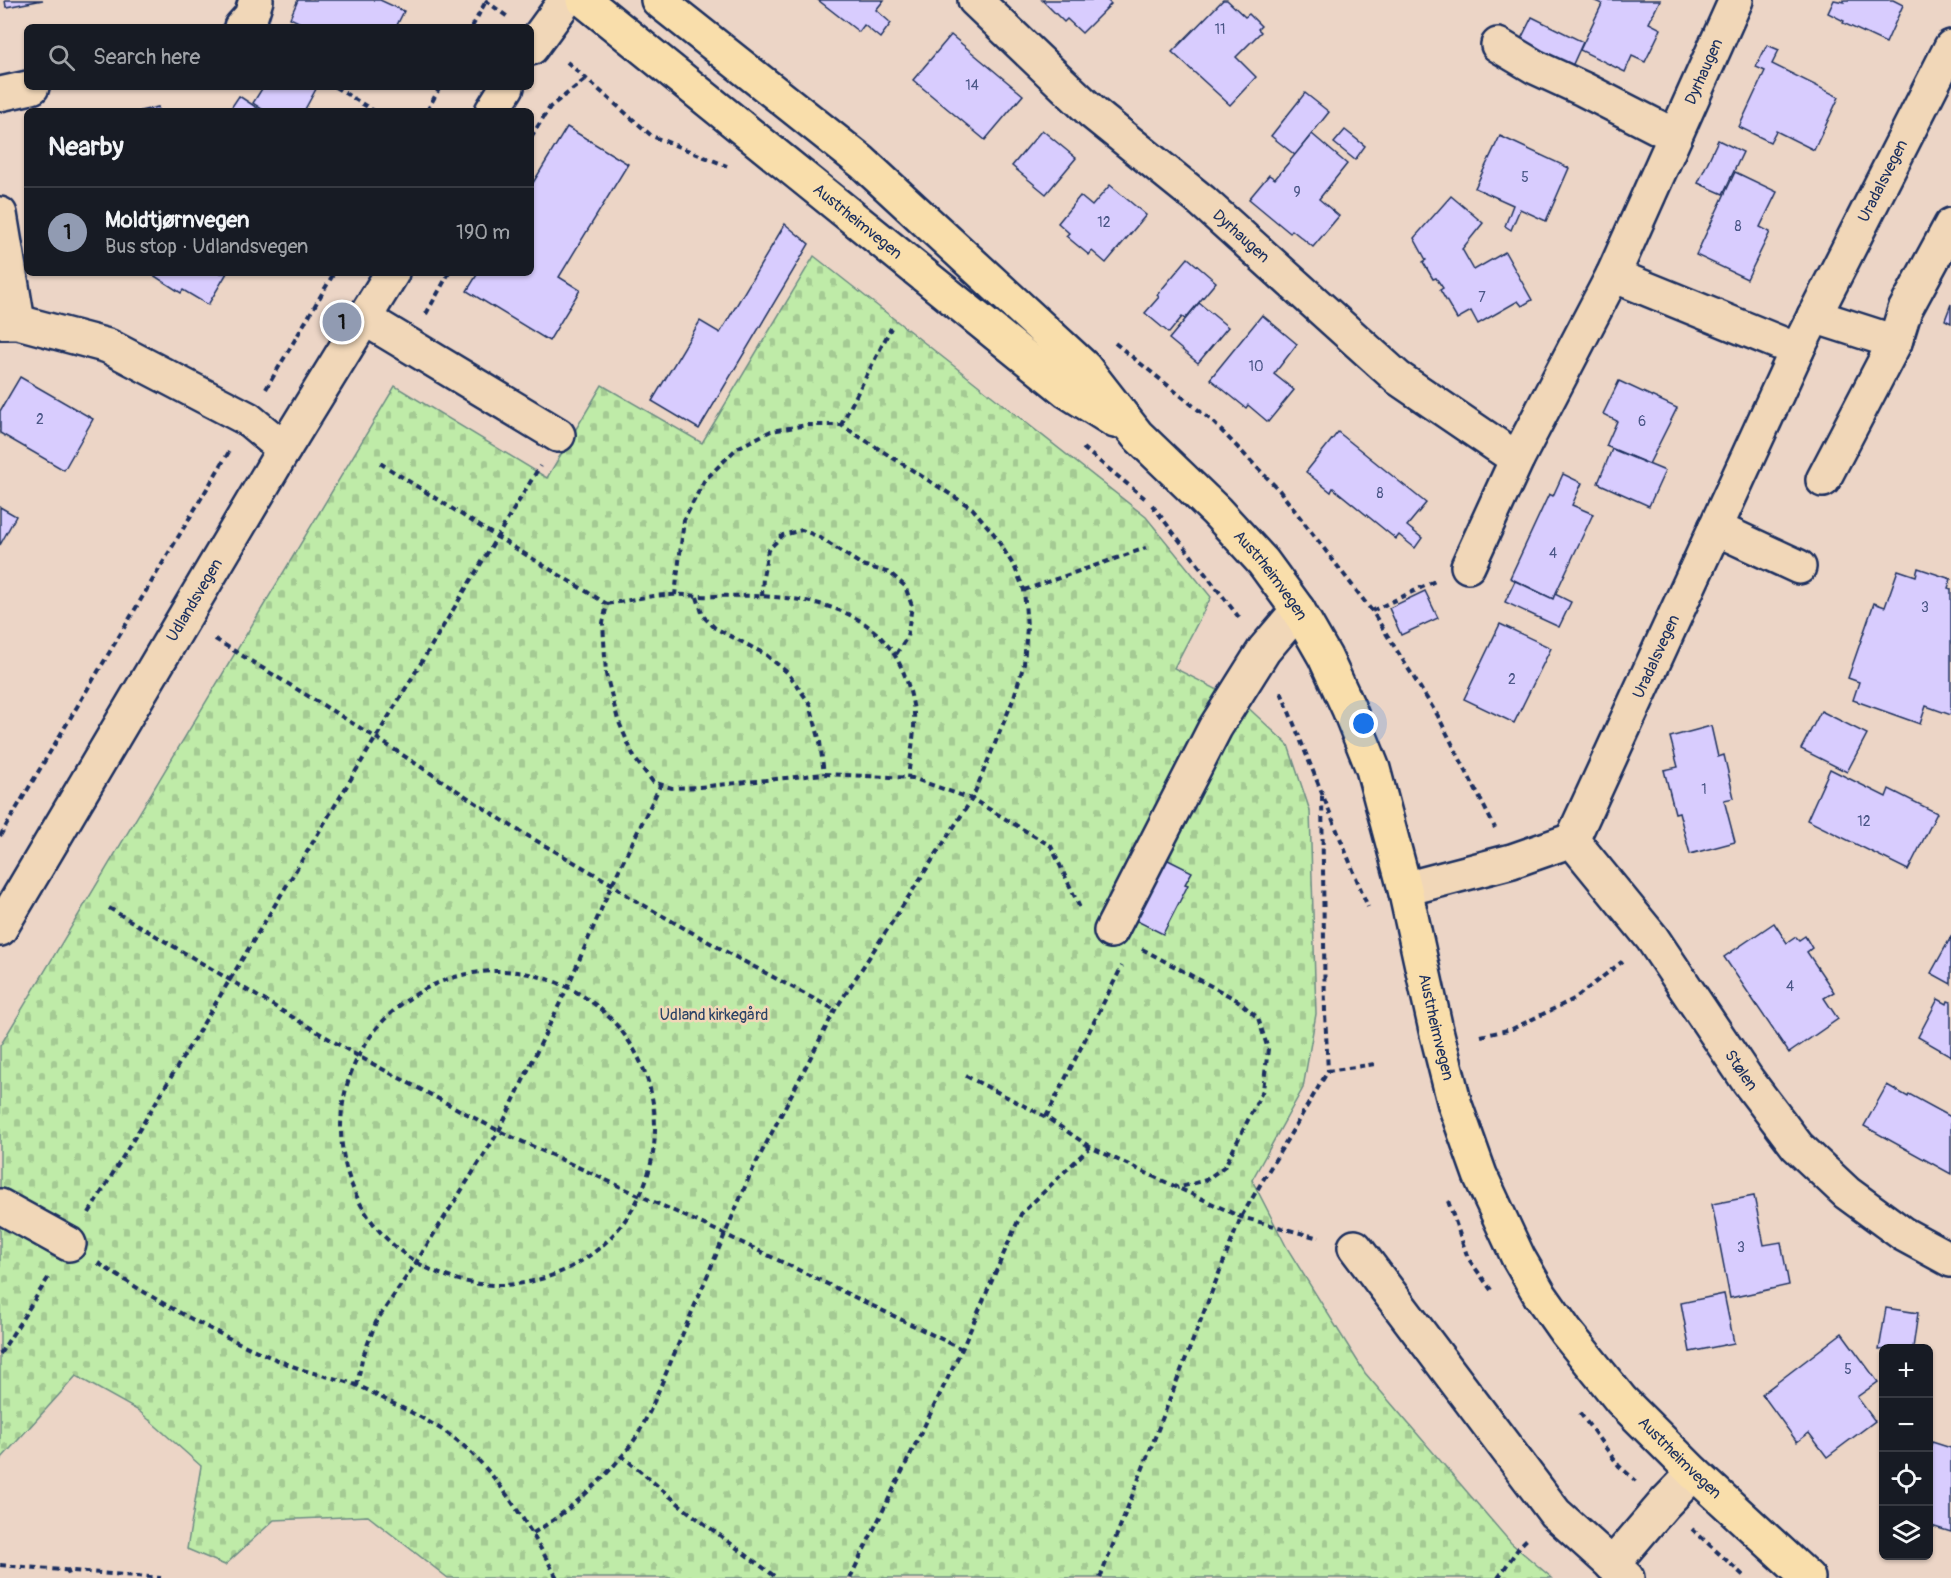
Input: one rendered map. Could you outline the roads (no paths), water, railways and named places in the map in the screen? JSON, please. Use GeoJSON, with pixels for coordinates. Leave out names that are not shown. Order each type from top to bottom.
{"type":"FeatureCollection","features":[{"type":"Feature","properties":{"kind":"main road","name":"Austrheimvegen"},"geometry":{"type":"LineString","coordinates":[[584,0],[1067,391],[1137,435]]}},
{"type":"Feature","properties":{"kind":"main road","name":"Austrheimvegen"},"geometry":{"type":"LineString","coordinates":[[658,0],[862,162],[1084,368],[1137,435],[1216,511],[1263,562],[1298,610],[1345,698],[1373,769],[1405,889],[1455,1105],[1480,1175],[1504,1230],[1540,1295],[1621,1400],[1694,1473],[1808,1578]]}},
{"type":"Feature","properties":{"kind":"street"},"geometry":{"type":"LineString","coordinates":[[244,24],[251,16],[256,0]]}},
{"type":"Feature","properties":{"kind":"street"},"geometry":{"type":"LineString","coordinates":[[534,44],[566,0]]}},
{"type":"Feature","properties":{"kind":"street","name":"Dyrhaugen"},"geometry":{"type":"LineString","coordinates":[[975,0],[1093,113],[1202,201],[1398,378],[1517,459]]}},
{"type":"Feature","properties":{"kind":"street","name":"Dyrhaugen"},"geometry":{"type":"LineString","coordinates":[[1468,566],[1517,459],[1613,275],[1736,0]]}},
{"type":"Feature","properties":{"kind":"street"},"geometry":{"type":"LineString","coordinates":[[1498,45],[1535,67],[1676,136]]}},
{"type":"Feature","properties":{"kind":"street","name":"Uradalsvegen"},"geometry":{"type":"LineString","coordinates":[[1572,840],[1797,350],[1951,47]]}},
{"type":"Feature","properties":{"kind":"street"},"geometry":{"type":"LineString","coordinates":[[0,94],[24,89]]}},
{"type":"Feature","properties":{"kind":"street"},"geometry":{"type":"LineString","coordinates":[[494,108],[505,90]]}},
{"type":"Feature","properties":{"kind":"street"},"geometry":{"type":"LineString","coordinates":[[0,214],[9,322],[108,346],[249,419],[284,449]]}},
{"type":"Feature","properties":{"kind":"street"},"geometry":{"type":"LineString","coordinates":[[1823,480],[1895,342],[1905,310],[1951,225]]}},
{"type":"Feature","properties":{"kind":"street"},"geometry":{"type":"LineString","coordinates":[[1613,275],[1797,350]]}},
{"type":"Feature","properties":{"kind":"street","name":"Udlandsvegen"},"geometry":{"type":"LineString","coordinates":[[0,929],[284,449],[390,276]]}},
{"type":"Feature","properties":{"kind":"street"},"geometry":{"type":"LineString","coordinates":[[1814,315],[1895,342]]}},
{"type":"Feature","properties":{"kind":"street"},"geometry":{"type":"LineString","coordinates":[[364,318],[558,435]]}},
{"type":"Feature","properties":{"kind":"street"},"geometry":{"type":"LineString","coordinates":[[1715,528],[1799,567]]}},
{"type":"Feature","properties":{"kind":"street"},"geometry":{"type":"LineString","coordinates":[[1122,937],[1215,728],[1264,650],[1298,610]]}},
{"type":"Feature","properties":{"kind":"street"},"geometry":{"type":"LineString","coordinates":[[1405,889],[1512,861],[1572,840]]}},
{"type":"Feature","properties":{"kind":"street","name":"Stølen"},"geometry":{"type":"LineString","coordinates":[[1572,840],[1652,938],[1748,1081],[1797,1146],[1847,1193],[1903,1234],[1951,1260]]}},
{"type":"Feature","properties":{"kind":"street"},"geometry":{"type":"LineString","coordinates":[[0,1206],[69,1244]]}},
{"type":"Feature","properties":{"kind":"street"},"geometry":{"type":"LineString","coordinates":[[1355,1247],[1555,1513],[1620,1571],[1664,1504],[1694,1473]]}},
{"type":"Feature","properties":{"kind":"place","name":"Moldtjørnvegen"},"geometry":{"type":"Point","coordinates":[342,322]}},
{"type":"Feature","properties":{"kind":"park label","name":"Udland kirkegård"},"geometry":{"type":"Point","coordinates":[714,1015]}}]}
